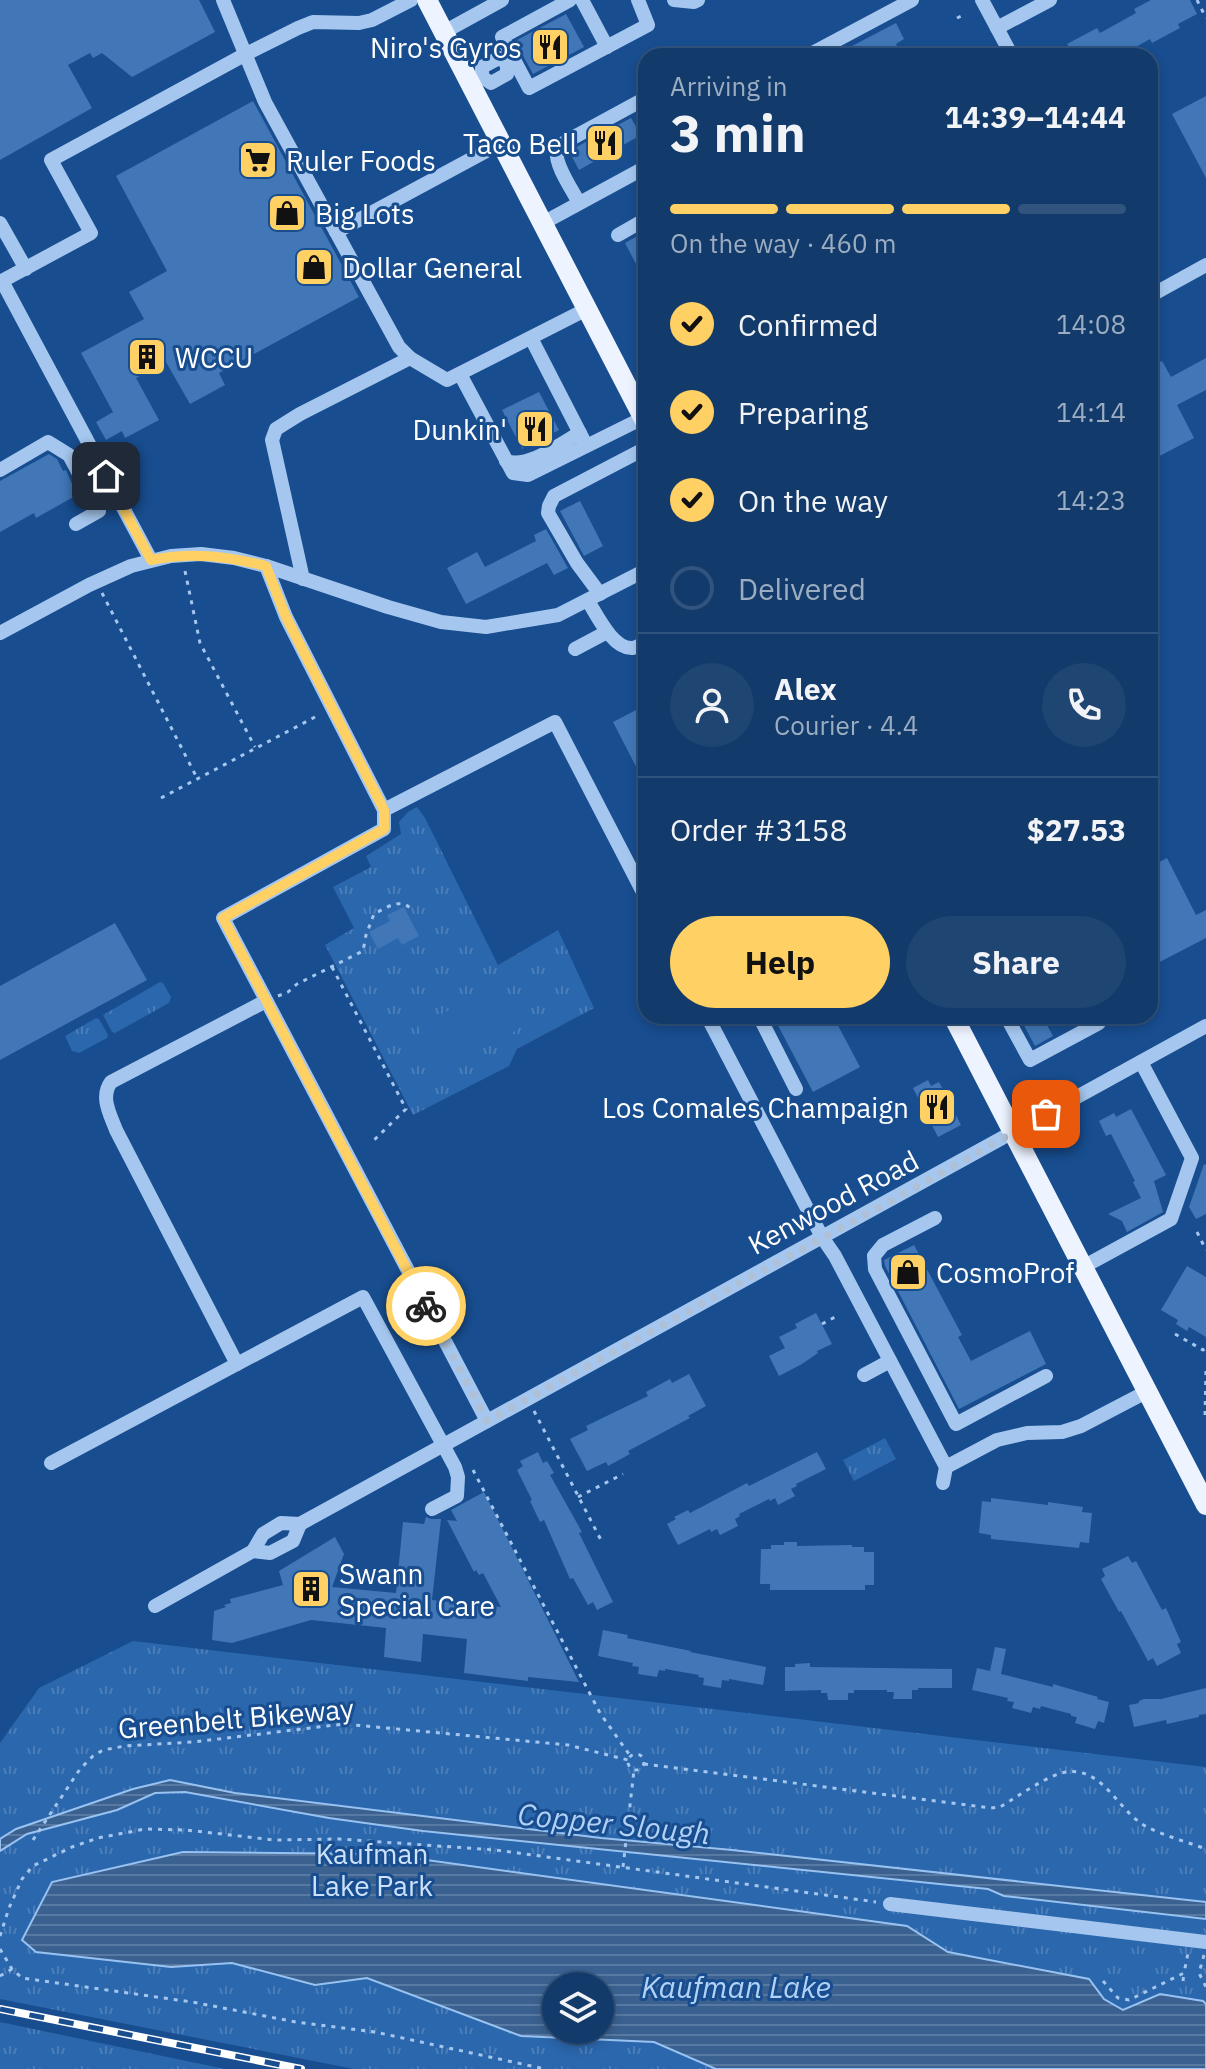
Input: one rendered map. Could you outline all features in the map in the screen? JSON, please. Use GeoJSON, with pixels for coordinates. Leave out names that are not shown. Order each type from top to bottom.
{"type":"FeatureCollection","features":[{"type":"Feature","properties":{"kind":"main road"},"geometry":{"type":"LineString","coordinates":[[427,0],[476,80],[501,143],[638,407]]}},
{"type":"Feature","properties":{"kind":"main road"},"geometry":{"type":"LineString","coordinates":[[957,1024],[1206,1505]]}},
{"type":"Feature","properties":{"kind":"street"},"geometry":{"type":"LineString","coordinates":[[223,0],[265,102],[399,347],[410,358],[447,380],[587,309]]}},
{"type":"Feature","properties":{"kind":"street"},"geometry":{"type":"LineString","coordinates":[[151,560],[1,282],[91,233],[51,160],[298,28],[313,22],[359,23],[372,20],[411,0]]}},
{"type":"Feature","properties":{"kind":"street"},"geometry":{"type":"LineString","coordinates":[[444,32],[502,0]]}},
{"type":"Feature","properties":{"kind":"street"},"geometry":{"type":"LineString","coordinates":[[570,0],[502,37],[510,61],[529,88],[648,25],[638,0]]}},
{"type":"Feature","properties":{"kind":"street"},"geometry":{"type":"LineString","coordinates":[[582,0],[607,47]]}},
{"type":"Feature","properties":{"kind":"street"},"geometry":{"type":"LineString","coordinates":[[674,0],[698,0]]}},
{"type":"Feature","properties":{"kind":"street"},"geometry":{"type":"LineString","coordinates":[[822,48],[912,0]]}},
{"type":"Feature","properties":{"kind":"street"},"geometry":{"type":"LineString","coordinates":[[982,0],[1008,48]]}},
{"type":"Feature","properties":{"kind":"street"},"geometry":{"type":"LineString","coordinates":[[997,28],[1050,0]]}},
{"type":"Feature","properties":{"kind":"street"},"geometry":{"type":"LineString","coordinates":[[476,80],[491,83],[500,78],[507,74],[510,61]]}},
{"type":"Feature","properties":{"kind":"street"},"geometry":{"type":"LineString","coordinates":[[579,203],[560,167],[556,155],[559,147],[638,102]]}},
{"type":"Feature","properties":{"kind":"street"},"geometry":{"type":"LineString","coordinates":[[336,232],[501,143]]}},
{"type":"Feature","properties":{"kind":"street"},"geometry":{"type":"LineString","coordinates":[[543,223],[638,171]]}},
{"type":"Feature","properties":{"kind":"street"},"geometry":{"type":"LineString","coordinates":[[0,223],[26,269]]}},
{"type":"Feature","properties":{"kind":"street"},"geometry":{"type":"LineString","coordinates":[[618,235],[638,224]]}},
{"type":"Feature","properties":{"kind":"street"},"geometry":{"type":"LineString","coordinates":[[1158,292],[1206,265]]}},
{"type":"Feature","properties":{"kind":"street"},"geometry":{"type":"LineString","coordinates":[[531,338],[583,439]]}},
{"type":"Feature","properties":{"kind":"street"},"geometry":{"type":"LineString","coordinates":[[303,579],[272,440],[276,429],[410,358]]}},
{"type":"Feature","properties":{"kind":"street"},"geometry":{"type":"LineString","coordinates":[[460,374],[513,473],[528,475],[583,439],[638,422]]}},
{"type":"Feature","properties":{"kind":"street"},"geometry":{"type":"LineString","coordinates":[[0,470],[48,442],[69,455],[99,511],[76,524]]}},
{"type":"Feature","properties":{"kind":"street"},"geometry":{"type":"LineString","coordinates":[[638,452],[554,496],[548,513],[594,597],[607,632],[620,645],[632,648],[638,646]]}},
{"type":"Feature","properties":{"kind":"street"},"geometry":{"type":"LineString","coordinates":[[0,633],[96,581],[131,566],[182,555],[234,558],[441,622],[486,627],[558,615],[638,574]]}},
{"type":"Feature","properties":{"kind":"street"},"geometry":{"type":"LineString","coordinates":[[266,566],[286,617],[384,810],[384,829],[223,918],[487,1421]]}},
{"type":"Feature","properties":{"kind":"street"},"geometry":{"type":"LineString","coordinates":[[575,649],[607,632]]}},
{"type":"Feature","properties":{"kind":"street"},"geometry":{"type":"LineString","coordinates":[[384,810],[555,722],[638,883]]}},
{"type":"Feature","properties":{"kind":"street"},"geometry":{"type":"LineString","coordinates":[[237,1364],[116,1130],[105,1099],[111,1082],[266,1001]]}},
{"type":"Feature","properties":{"kind":"street"},"geometry":{"type":"LineString","coordinates":[[711,1024],[946,1467],[943,1483]]}},
{"type":"Feature","properties":{"kind":"street"},"geometry":{"type":"LineString","coordinates":[[763,1024],[796,1089]]}},
{"type":"Feature","properties":{"kind":"street"},"geometry":{"type":"LineString","coordinates":[[1010,1024],[1030,1060],[1097,1024]]}},
{"type":"Feature","properties":{"kind":"street","name":"Kenwood Road"},"geometry":{"type":"LineString","coordinates":[[155,1606],[253,1551],[263,1534],[281,1523],[300,1524],[1206,1026]]}},
{"type":"Feature","properties":{"kind":"street"},"geometry":{"type":"LineString","coordinates":[[1083,1267],[1171,1219],[1192,1158],[1141,1062]]}},
{"type":"Feature","properties":{"kind":"street"},"geometry":{"type":"LineString","coordinates":[[935,1218],[883,1245],[874,1256],[875,1269],[956,1424],[1046,1376]]}},
{"type":"Feature","properties":{"kind":"street"},"geometry":{"type":"LineString","coordinates":[[51,1463],[363,1297],[455,1467],[457,1496],[432,1509]]}},
{"type":"Feature","properties":{"kind":"street"},"geometry":{"type":"LineString","coordinates":[[864,1375],[890,1361]]}},
{"type":"Feature","properties":{"kind":"street"},"geometry":{"type":"LineString","coordinates":[[946,1467],[997,1440],[1027,1433],[1062,1432],[1081,1426],[1148,1391]]}},
{"type":"Feature","properties":{"kind":"street"},"geometry":{"type":"LineString","coordinates":[[890,1904],[1202,1946]]}},
{"type":"Feature","properties":{"kind":"path"},"geometry":{"type":"LineString","coordinates":[[1197,0],[1206,18]]}},
{"type":"Feature","properties":{"kind":"path"},"geometry":{"type":"LineString","coordinates":[[957,18],[966,14]]}},
{"type":"Feature","properties":{"kind":"path"},"geometry":{"type":"LineString","coordinates":[[182,555],[200,643],[255,747]]}},
{"type":"Feature","properties":{"kind":"path"},"geometry":{"type":"LineString","coordinates":[[96,581],[197,778]]}},
{"type":"Feature","properties":{"kind":"path"},"geometry":{"type":"LineString","coordinates":[[161,798],[317,716]]}},
{"type":"Feature","properties":{"kind":"path"},"geometry":{"type":"LineString","coordinates":[[266,1001],[363,951],[374,914],[400,903],[407,904],[411,909]]}},
{"type":"Feature","properties":{"kind":"path"},"geometry":{"type":"LineString","coordinates":[[332,967],[406,1109],[372,1142]]}},
{"type":"Feature","properties":{"kind":"path"},"geometry":{"type":"LineString","coordinates":[[1197,1232],[1206,1250]]}},
{"type":"Feature","properties":{"kind":"path"},"geometry":{"type":"LineString","coordinates":[[822,1324],[835,1317]]}},
{"type":"Feature","properties":{"kind":"path"},"geometry":{"type":"LineString","coordinates":[[1175,1334],[1203,1350],[1206,1348]]}},
{"type":"Feature","properties":{"kind":"path"},"geometry":{"type":"LineString","coordinates":[[1205,1415],[1206,1371]]}},
{"type":"Feature","properties":{"kind":"path"},"geometry":{"type":"LineString","coordinates":[[538,1419],[602,1542]]}},
{"type":"Feature","properties":{"kind":"path","name":"Greenbelt Bikeway"},"geometry":{"type":"LineString","coordinates":[[473,1470],[594,1702],[630,1758],[630,1768],[634,1770]]}},
{"type":"Feature","properties":{"kind":"path"},"geometry":{"type":"LineString","coordinates":[[578,1497],[623,1474]]}},
{"type":"Feature","properties":{"kind":"path","name":"Greenbelt Bikeway"},"geometry":{"type":"LineString","coordinates":[[33,1840],[80,1769],[103,1750],[344,1724],[568,1745],[630,1758],[638,1755],[644,1764],[991,1808],[1000,1807],[1069,1771],[1082,1773],[1103,1785],[1135,1819],[1146,1826],[1206,1849]]}},
{"type":"Feature","properties":{"kind":"path"},"geometry":{"type":"LineString","coordinates":[[623,1865],[634,1770],[644,1764]]}},
{"type":"Feature","properties":{"kind":"path"},"geometry":{"type":"LineString","coordinates":[[0,1936],[15,1893],[33,1866],[98,1838],[145,1829],[186,1830],[274,1840],[339,1839],[496,1850],[890,1904]]}},
{"type":"Feature","properties":{"kind":"path"},"geometry":{"type":"LineString","coordinates":[[1202,1946],[1206,1952]]}},
{"type":"Feature","properties":{"kind":"path"},"geometry":{"type":"LineString","coordinates":[[1183,1981],[1189,1948]]}},
{"type":"Feature","properties":{"kind":"path"},"geometry":{"type":"LineString","coordinates":[[0,1949],[12,1969],[22,1978],[375,2032],[545,2069]]}},
{"type":"Feature","properties":{"kind":"path"},"geometry":{"type":"LineString","coordinates":[[1206,1964],[1202,1963],[1199,1973],[1206,1987]]}},
{"type":"Feature","properties":{"kind":"path"},"geometry":{"type":"LineString","coordinates":[[0,1976],[12,1969]]}},
{"type":"Feature","properties":{"kind":"path"},"geometry":{"type":"LineString","coordinates":[[1103,1981],[1118,1998],[1129,2000],[1184,1973]]}},
{"type":"Feature","properties":{"kind":"green space"},"geometry":{"type":"Polygon","coordinates":[[[417,807],[498,965],[558,930],[594,1008],[517,1049],[509,1066],[413,1115],[325,945],[354,928],[333,887],[371,867],[366,856],[401,834],[399,822],[417,807]]]}},
{"type":"Feature","properties":{"kind":"green space"},"geometry":{"type":"Polygon","coordinates":[[[160,982],[171,997],[169,1003],[112,1032],[103,1015],[160,982]]]}},
{"type":"Feature","properties":{"kind":"green space"},"geometry":{"type":"Polygon","coordinates":[[[497,986],[519,1029],[440,1069],[418,1026],[497,986]]]}},
{"type":"Feature","properties":{"kind":"green space"},"geometry":{"type":"Polygon","coordinates":[[[96,1018],[107,1038],[79,1053],[72,1051],[65,1036],[96,1018]]]}},
{"type":"Feature","properties":{"kind":"green space"},"geometry":{"type":"Polygon","coordinates":[[[885,1438],[896,1459],[854,1481],[843,1460],[885,1438]]]}},
{"type":"Feature","properties":{"kind":"green space","name":"Kaufman Lake Park"},"geometry":{"type":"Polygon","coordinates":[[[133,1641],[1206,1767],[1206,2069],[354,2069],[0,1999],[0,1743],[39,1688],[133,1641]]]}},
{"type":"Feature","properties":{"kind":"green space"},"geometry":{"type":"Polygon","coordinates":[[[0,2022],[225,2069],[0,2069],[0,2022]]]}},
{"type":"Feature","properties":{"kind":"water"},"geometry":{"type":"Polygon","coordinates":[[[170,1780],[235,1793],[601,1838],[1206,1902],[1206,1919],[1004,1896],[988,1889],[423,1831],[185,1792],[155,1793],[117,1810],[27,1834],[0,1851],[0,1839],[16,1829],[133,1789],[170,1780]]]}},
{"type":"Feature","properties":{"kind":"water","name":"Kaufman Lake"},"geometry":{"type":"Polygon","coordinates":[[[183,1852],[383,1854],[907,1926],[948,1952],[1089,1979],[1104,1999],[1123,2010],[1160,1994],[1203,2001],[1206,2004],[1206,2069],[716,2069],[654,2042],[614,2040],[614,1972],[542,1972],[542,2037],[521,2036],[367,1978],[315,1985],[232,1963],[171,1967],[36,1952],[22,1940],[52,1882],[183,1852]]]}},
{"type":"Feature","properties":{"kind":"building"},"geometry":{"type":"Polygon","coordinates":[[[0,0],[199,0],[215,32],[132,77],[102,53],[93,58],[90,53],[68,65],[92,108],[0,160],[0,0]]]}},
{"type":"Feature","properties":{"kind":"building"},"geometry":{"type":"Polygon","coordinates":[[[1151,0],[1190,0],[1197,14],[1178,24],[1180,28],[1152,43],[1150,39],[1134,48],[1067,48],[1067,44],[1097,28],[1100,33],[1136,13],[1134,9],[1151,0]]]}},
{"type":"Feature","properties":{"kind":"building","name":"Niro's Gyros"},"geometry":{"type":"Polygon","coordinates":[[[566,14],[584,47],[533,74],[515,41],[566,14]]]}},
{"type":"Feature","properties":{"kind":"building"},"geometry":{"type":"Polygon","coordinates":[[[896,23],[904,39],[896,44],[898,48],[848,48],[896,23]]]}},
{"type":"Feature","properties":{"kind":"building"},"geometry":{"type":"Polygon","coordinates":[[[1206,96],[1206,178],[1172,114],[1206,96]]]}},
{"type":"Feature","properties":{"kind":"building"},"geometry":{"type":"Polygon","coordinates":[[[253,101],[359,297],[219,373],[225,385],[190,404],[166,362],[136,378],[159,420],[125,438],[122,431],[106,440],[96,422],[113,412],[81,353],[144,319],[129,292],[167,271],[116,176],[253,101]]]}},
{"type":"Feature","properties":{"kind":"building","name":"Taco Bell"},"geometry":{"type":"Polygon","coordinates":[[[631,118],[638,130],[638,137],[579,170],[569,151],[631,118]]]}},
{"type":"Feature","properties":{"kind":"building"},"geometry":{"type":"Polygon","coordinates":[[[638,236],[638,268],[625,243],[638,236]]]}},
{"type":"Feature","properties":{"kind":"building"},"geometry":{"type":"Polygon","coordinates":[[[1206,358],[1206,390],[1177,405],[1194,438],[1158,457],[1158,363],[1162,361],[1171,377],[1206,358]]]}},
{"type":"Feature","properties":{"kind":"building"},"geometry":{"type":"Polygon","coordinates":[[[539,392],[559,430],[522,449],[502,410],[539,392]]]}},
{"type":"Feature","properties":{"kind":"building"},"geometry":{"type":"Polygon","coordinates":[[[49,454],[57,459],[63,471],[66,470],[77,495],[36,518],[34,513],[0,532],[0,481],[49,454]]]}},
{"type":"Feature","properties":{"kind":"building"},"geometry":{"type":"Polygon","coordinates":[[[580,501],[603,546],[584,556],[560,511],[580,501]]]}},
{"type":"Feature","properties":{"kind":"building"},"geometry":{"type":"Polygon","coordinates":[[[546,529],[568,568],[554,575],[547,563],[466,604],[447,568],[477,552],[485,567],[536,541],[534,535],[546,529]]]}},
{"type":"Feature","properties":{"kind":"building"},"geometry":{"type":"Polygon","coordinates":[[[638,709],[638,770],[613,722],[638,709]]]}},
{"type":"Feature","properties":{"kind":"building"},"geometry":{"type":"Polygon","coordinates":[[[1167,858],[1196,915],[1206,910],[1206,938],[1158,963],[1158,863],[1167,858]]]}},
{"type":"Feature","properties":{"kind":"building"},"geometry":{"type":"Polygon","coordinates":[[[404,907],[419,936],[402,945],[398,938],[378,949],[369,932],[390,921],[387,915],[404,907]]]}},
{"type":"Feature","properties":{"kind":"building"},"geometry":{"type":"Polygon","coordinates":[[[115,923],[147,980],[0,1060],[0,986],[115,923]]]}},
{"type":"Feature","properties":{"kind":"building"},"geometry":{"type":"Polygon","coordinates":[[[777,1024],[837,1024],[860,1067],[813,1092],[777,1024]]]}},
{"type":"Feature","properties":{"kind":"building"},"geometry":{"type":"Polygon","coordinates":[[[1023,1024],[1046,1024],[1053,1036],[1035,1046],[1023,1024]]]}},
{"type":"Feature","properties":{"kind":"building","name":"Los Comales Champaign"},"geometry":{"type":"Polygon","coordinates":[[[928,1080],[931,1086],[939,1082],[961,1125],[938,1137],[913,1088],[928,1080]]]}},
{"type":"Feature","properties":{"kind":"building"},"geometry":{"type":"Polygon","coordinates":[[[1131,1109],[1166,1175],[1154,1181],[1163,1212],[1127,1232],[1122,1221],[1108,1214],[1141,1198],[1111,1134],[1106,1136],[1099,1121],[1131,1109]]]}},
{"type":"Feature","properties":{"kind":"building"},"geometry":{"type":"Polygon","coordinates":[[[1204,1164],[1206,1214],[1196,1219],[1189,1207],[1204,1164]]]}},
{"type":"Feature","properties":{"kind":"building"},"geometry":{"type":"Polygon","coordinates":[[[914,1245],[962,1335],[958,1337],[971,1361],[1030,1331],[1046,1364],[959,1409],[885,1266],[884,1260],[914,1245]]]}},
{"type":"Feature","properties":{"kind":"building"},"geometry":{"type":"Polygon","coordinates":[[[1187,1266],[1206,1277],[1206,1337],[1189,1327],[1187,1331],[1176,1324],[1178,1320],[1161,1310],[1187,1266]]]}},
{"type":"Feature","properties":{"kind":"building"},"geometry":{"type":"Polygon","coordinates":[[[816,1313],[832,1344],[779,1376],[769,1356],[785,1348],[779,1337],[816,1313]]]}},
{"type":"Feature","properties":{"kind":"building"},"geometry":{"type":"Polygon","coordinates":[[[689,1374],[706,1406],[628,1451],[630,1454],[608,1466],[606,1462],[587,1471],[570,1439],[588,1430],[586,1426],[648,1396],[646,1392],[670,1379],[672,1383],[689,1374]]]}},
{"type":"Feature","properties":{"kind":"building"},"geometry":{"type":"Polygon","coordinates":[[[538,1452],[543,1463],[547,1461],[554,1473],[550,1475],[582,1532],[579,1533],[613,1602],[597,1610],[593,1602],[588,1605],[573,1578],[570,1579],[544,1520],[540,1522],[517,1470],[523,1466],[520,1461],[538,1452]]]}},
{"type":"Feature","properties":{"kind":"building"},"geometry":{"type":"Polygon","coordinates":[[[817,1452],[826,1469],[796,1484],[791,1489],[795,1496],[778,1505],[775,1498],[769,1499],[739,1514],[735,1519],[738,1526],[720,1535],[717,1529],[711,1532],[710,1529],[678,1545],[667,1524],[676,1519],[674,1517],[688,1510],[690,1513],[817,1452]]]}},
{"type":"Feature","properties":{"kind":"building","name":"Swann Special Care"},"geometry":{"type":"Polygon","coordinates":[[[484,1492],[579,1682],[528,1677],[528,1681],[464,1673],[467,1639],[423,1634],[421,1662],[384,1657],[386,1628],[311,1620],[232,1643],[212,1640],[214,1611],[226,1607],[224,1605],[231,1603],[230,1599],[283,1585],[279,1571],[335,1537],[344,1554],[332,1587],[396,1593],[403,1522],[424,1524],[426,1517],[441,1519],[432,1600],[501,1607],[483,1573],[479,1575],[476,1570],[474,1572],[447,1520],[457,1521],[451,1510],[484,1492]]]}},
{"type":"Feature","properties":{"kind":"building"},"geometry":{"type":"Polygon","coordinates":[[[991,1498],[1083,1507],[1082,1512],[1092,1513],[1089,1543],[1080,1542],[1079,1548],[991,1539],[991,1535],[979,1533],[982,1501],[991,1502],[991,1498]]]}},
{"type":"Feature","properties":{"kind":"building"},"geometry":{"type":"Polygon","coordinates":[[[784,1542],[797,1542],[797,1546],[864,1547],[864,1552],[874,1552],[874,1585],[865,1585],[865,1590],[770,1590],[770,1584],[760,1584],[761,1549],[771,1549],[771,1545],[784,1545],[784,1542]]]}},
{"type":"Feature","properties":{"kind":"building"},"geometry":{"type":"Polygon","coordinates":[[[1128,1556],[1132,1563],[1136,1561],[1162,1610],[1166,1608],[1181,1642],[1177,1644],[1181,1653],[1157,1666],[1153,1658],[1148,1661],[1101,1579],[1105,1576],[1102,1569],[1128,1556]]]}},
{"type":"Feature","properties":{"kind":"building"},"geometry":{"type":"Polygon","coordinates":[[[603,1630],[628,1635],[627,1638],[766,1667],[763,1685],[729,1679],[722,1680],[721,1688],[703,1685],[704,1678],[699,1675],[665,1669],[659,1670],[657,1677],[638,1674],[639,1667],[632,1666],[633,1663],[598,1656],[603,1630]]]}},
{"type":"Feature","properties":{"kind":"building"},"geometry":{"type":"Polygon","coordinates":[[[995,1647],[1006,1649],[1001,1674],[1053,1687],[1053,1684],[1109,1702],[1104,1723],[1098,1721],[1095,1729],[1075,1723],[1077,1717],[1071,1714],[1041,1706],[1040,1709],[1033,1707],[1031,1713],[1012,1708],[1014,1702],[1007,1701],[1008,1698],[972,1690],[977,1668],[990,1671],[995,1647]]]}},
{"type":"Feature","properties":{"kind":"building"},"geometry":{"type":"Polygon","coordinates":[[[810,1663],[810,1667],[952,1669],[952,1688],[918,1688],[912,1690],[912,1699],[893,1699],[894,1692],[887,1690],[854,1690],[854,1693],[848,1693],[848,1700],[828,1700],[827,1693],[821,1693],[821,1690],[785,1691],[785,1667],[810,1663]]]}},
{"type":"Feature","properties":{"kind":"building"},"geometry":{"type":"Polygon","coordinates":[[[1206,1688],[1206,1714],[1167,1724],[1166,1720],[1134,1727],[1129,1705],[1144,1699],[1161,1699],[1206,1688]]]}},
{"type":"Feature","properties":{"kind":"railway"},"geometry":{"type":"LineString","coordinates":[[0,2009],[301,2069]]}},
{"type":"Feature","properties":{"kind":"way so far"},"geometry":{"type":"LineString","coordinates":[[426,1306],[487,1421],[1046,1114]]}},
{"type":"Feature","properties":{"kind":"place","name":"Niro's Gyros"},"geometry":{"type":"Point","coordinates":[550,47]}},
{"type":"Feature","properties":{"kind":"place","name":"Taco Bell"},"geometry":{"type":"Point","coordinates":[605,143]}},
{"type":"Feature","properties":{"kind":"place","name":"Ruler Foods"},"geometry":{"type":"Point","coordinates":[258,160]}},
{"type":"Feature","properties":{"kind":"place","name":"Big Lots"},"geometry":{"type":"Point","coordinates":[287,213]}},
{"type":"Feature","properties":{"kind":"place","name":"Dollar General"},"geometry":{"type":"Point","coordinates":[314,267]}},
{"type":"Feature","properties":{"kind":"place","name":"WCCU"},"geometry":{"type":"Point","coordinates":[147,357]}},
{"type":"Feature","properties":{"kind":"place","name":"Dunkin'"},"geometry":{"type":"Point","coordinates":[535,429]}},
{"type":"Feature","properties":{"kind":"place","name":"Los Comales Champaign"},"geometry":{"type":"Point","coordinates":[937,1107]}},
{"type":"Feature","properties":{"kind":"place","name":"CosmoProf"},"geometry":{"type":"Point","coordinates":[908,1272]}},
{"type":"Feature","properties":{"kind":"place","name":"Swann Special Care"},"geometry":{"type":"Point","coordinates":[311,1589]}},
{"type":"Feature","properties":{"kind":"route"},"geometry":{"type":"LineString","coordinates":[[106,476],[151,560],[201,554],[266,566],[286,617],[384,810],[384,829],[223,918],[426,1306]]}},
{"type":"Feature","properties":{"kind":"water label","name":"Copper Slough"},"geometry":{"type":"Point","coordinates":[614,1823]}}]}
